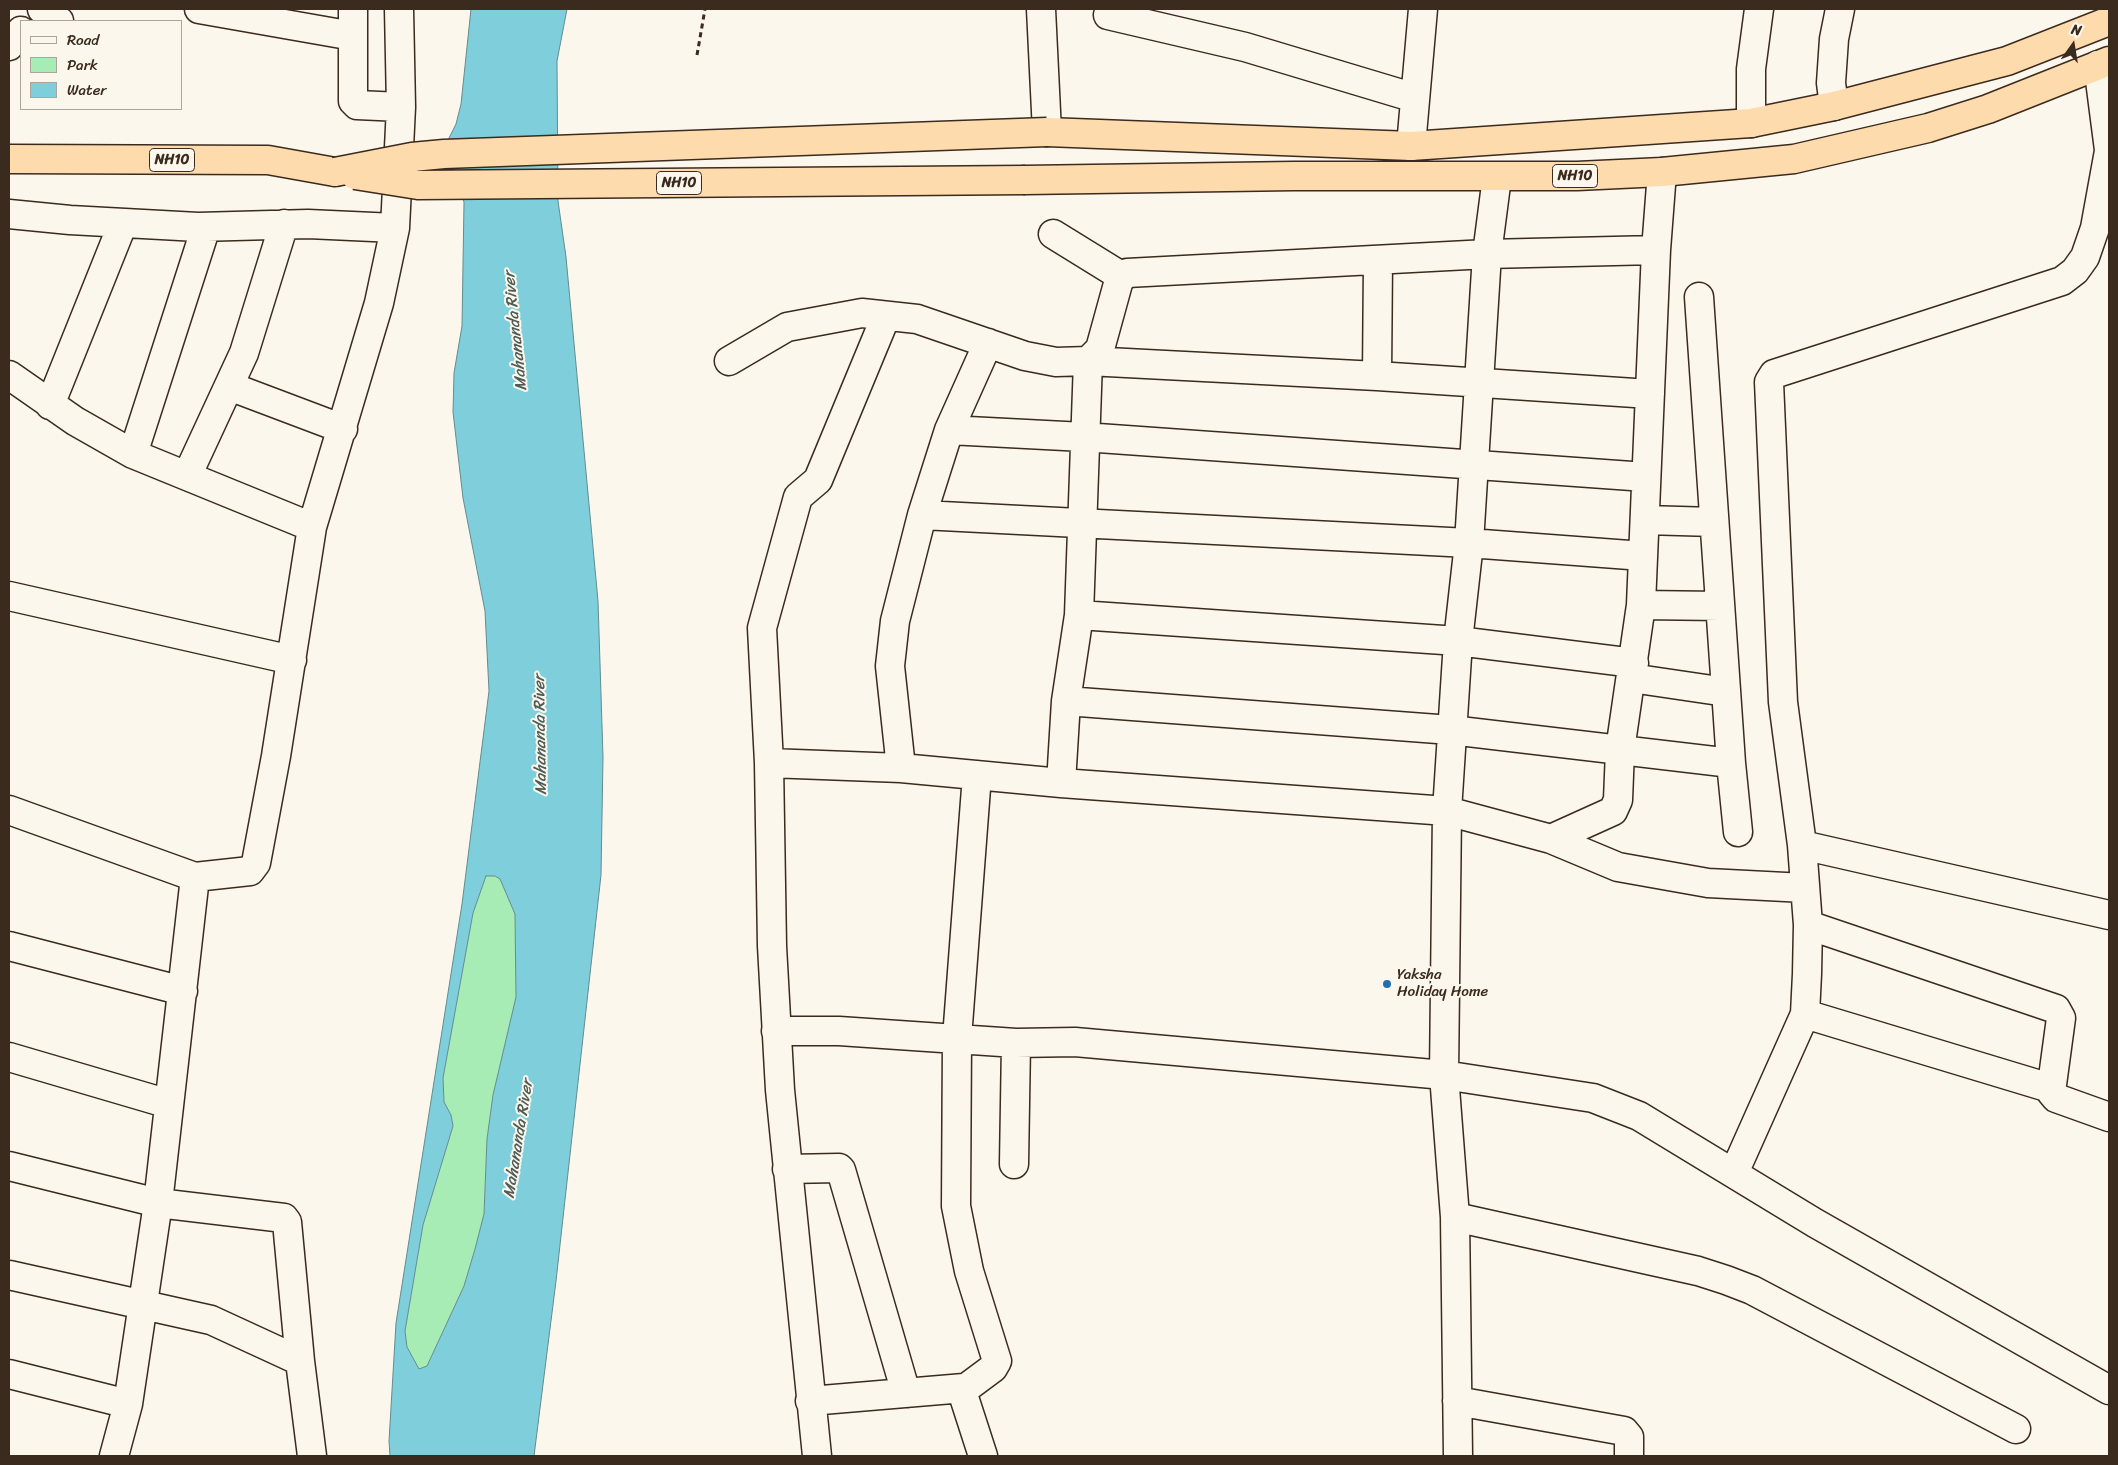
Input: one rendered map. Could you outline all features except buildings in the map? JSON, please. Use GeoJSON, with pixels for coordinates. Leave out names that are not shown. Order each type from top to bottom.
{"type":"FeatureCollection","features":[{"type":"Feature","properties":{"kind":"highway"},"geometry":{"type":"LineString","coordinates":[[335,172],[412,157],[444,154],[1047,132],[1411,146],[1752,123],[1834,106],[2007,61],[2109,21]]}},
{"type":"Feature","properties":{"kind":"highway","name":"NH10"},"geometry":{"type":"LineString","coordinates":[[9,159],[268,160],[418,185],[1294,176],[1497,177],[1662,172],[1794,159],[1919,131],[1988,109],[2104,63]]}},
{"type":"Feature","properties":{"kind":"street"},"geometry":{"type":"LineString","coordinates":[[29,20],[37,9]]}},
{"type":"Feature","properties":{"kind":"street"},"geometry":{"type":"LineString","coordinates":[[42,9],[58,20]]}},
{"type":"Feature","properties":{"kind":"street"},"geometry":{"type":"LineString","coordinates":[[199,9],[353,36]]}},
{"type":"Feature","properties":{"kind":"street"},"geometry":{"type":"LineString","coordinates":[[353,9],[354,103],[401,107]]}},
{"type":"Feature","properties":{"kind":"street"},"geometry":{"type":"LineString","coordinates":[[9,810],[195,877],[250,871],[256,863],[292,660],[312,527],[343,429],[385,283],[395,228],[401,107],[399,9]]}},
{"type":"Feature","properties":{"kind":"street"},"geometry":{"type":"LineString","coordinates":[[1041,9],[1047,132]]}},
{"type":"Feature","properties":{"kind":"street"},"geometry":{"type":"LineString","coordinates":[[1411,146],[1422,9]]}},
{"type":"Feature","properties":{"kind":"street"},"geometry":{"type":"LineString","coordinates":[[1752,123],[1751,69],[1758,9]]}},
{"type":"Feature","properties":{"kind":"street"},"geometry":{"type":"LineString","coordinates":[[1834,106],[1831,83],[1834,39],[1840,9]]}},
{"type":"Feature","properties":{"kind":"street"},"geometry":{"type":"LineString","coordinates":[[1108,15],[1263,51],[1415,98]]}},
{"type":"Feature","properties":{"kind":"street"},"geometry":{"type":"LineString","coordinates":[[9,46],[20,32]]}},
{"type":"Feature","properties":{"kind":"street"},"geometry":{"type":"LineString","coordinates":[[1734,1173],[1805,1014],[1808,924],[1802,845],[1783,702],[1769,382],[1774,374],[2062,281],[2075,271],[2085,258],[2102,228],[2109,150],[2104,63]]}},
{"type":"Feature","properties":{"kind":"street"},"geometry":{"type":"LineString","coordinates":[[1551,839],[1613,811],[1618,800],[1620,750],[1641,605],[1656,250],[1662,172]]}},
{"type":"Feature","properties":{"kind":"street"},"geometry":{"type":"LineString","coordinates":[[1458,1456],[1455,1217],[1444,1075],[1447,811],[1458,641],[1469,543],[1487,254],[1497,177]]}},
{"type":"Feature","properties":{"kind":"street"},"geometry":{"type":"LineString","coordinates":[[9,214],[206,227],[284,224],[395,228]]}},
{"type":"Feature","properties":{"kind":"street"},"geometry":{"type":"LineString","coordinates":[[50,405],[123,223]]}},
{"type":"Feature","properties":{"kind":"street"},"geometry":{"type":"LineString","coordinates":[[187,476],[244,353],[284,224]]}},
{"type":"Feature","properties":{"kind":"street"},"geometry":{"type":"LineString","coordinates":[[133,454],[206,227]]}},
{"type":"Feature","properties":{"kind":"street"},"geometry":{"type":"LineString","coordinates":[[1054,234],[1121,276]]}},
{"type":"Feature","properties":{"kind":"street"},"geometry":{"type":"LineString","coordinates":[[1061,783],[1066,701],[1079,615],[1088,361],[1100,349],[1121,276],[1127,273],[1487,254],[1656,250]]}},
{"type":"Feature","properties":{"kind":"street"},"geometry":{"type":"LineString","coordinates":[[1377,376],[1378,260]]}},
{"type":"Feature","properties":{"kind":"street"},"geometry":{"type":"LineString","coordinates":[[1699,297],[1731,763],[1738,832]]}},
{"type":"Feature","properties":{"kind":"street"},"geometry":{"type":"LineString","coordinates":[[730,361],[787,327],[862,313],[917,319],[1024,356],[1056,362],[1088,361],[1377,376],[1650,394]]}},
{"type":"Feature","properties":{"kind":"street"},"geometry":{"type":"LineString","coordinates":[[817,1456],[787,1169],[776,1031],[769,763],[762,633],[764,619],[798,497],[818,480],[886,316]]}},
{"type":"Feature","properties":{"kind":"street"},"geometry":{"type":"LineString","coordinates":[[901,768],[890,666],[895,621],[922,515],[949,430],[988,343]]}},
{"type":"Feature","properties":{"kind":"street"},"geometry":{"type":"LineString","coordinates":[[9,375],[50,405],[133,454],[312,527]]}},
{"type":"Feature","properties":{"kind":"street"},"geometry":{"type":"LineString","coordinates":[[229,386],[343,429]]}},
{"type":"Feature","properties":{"kind":"street"},"geometry":{"type":"LineString","coordinates":[[949,430],[1084,437],[1646,477]]}},
{"type":"Feature","properties":{"kind":"street"},"geometry":{"type":"LineString","coordinates":[[922,515],[1469,543],[1643,556]]}},
{"type":"Feature","properties":{"kind":"street"},"geometry":{"type":"LineString","coordinates":[[1646,520],[1714,522]]}},
{"type":"Feature","properties":{"kind":"street"},"geometry":{"type":"LineString","coordinates":[[9,596],[292,660]]}},
{"type":"Feature","properties":{"kind":"street"},"geometry":{"type":"LineString","coordinates":[[1641,605],[1720,606]]}},
{"type":"Feature","properties":{"kind":"street"},"geometry":{"type":"LineString","coordinates":[[1079,615],[1458,641],[1632,670],[1726,692]]}},
{"type":"Feature","properties":{"kind":"street"},"geometry":{"type":"LineString","coordinates":[[1066,701],[1451,730],[1731,763]]}},
{"type":"Feature","properties":{"kind":"street"},"geometry":{"type":"LineString","coordinates":[[769,763],[901,768],[1061,783],[1447,811],[1551,839],[1618,867],[1708,883],[1805,888]]}},
{"type":"Feature","properties":{"kind":"street"},"geometry":{"type":"LineString","coordinates":[[810,1401],[964,1388],[993,1368],[996,1361],[969,1271],[956,1206],[956,1038],[977,775]]}},
{"type":"Feature","properties":{"kind":"street"},"geometry":{"type":"LineString","coordinates":[[1802,845],[2109,915]]}},
{"type":"Feature","properties":{"kind":"street"},"geometry":{"type":"LineString","coordinates":[[114,1456],[128,1404],[158,1203],[195,877]]}},
{"type":"Feature","properties":{"kind":"street"},"geometry":{"type":"LineString","coordinates":[[1808,924],[2056,1009],[2061,1018],[2050,1088],[2051,1092],[2056,1098],[2109,1116]]}},
{"type":"Feature","properties":{"kind":"street"},"geometry":{"type":"LineString","coordinates":[[9,946],[182,991]]}},
{"type":"Feature","properties":{"kind":"street"},"geometry":{"type":"LineString","coordinates":[[1805,1014],[2050,1088]]}},
{"type":"Feature","properties":{"kind":"street"},"geometry":{"type":"LineString","coordinates":[[776,1031],[839,1030],[1016,1043],[1075,1042],[1444,1075],[1593,1098],[1639,1116],[1816,1222],[2109,1389]]}},
{"type":"Feature","properties":{"kind":"street"},"geometry":{"type":"LineString","coordinates":[[1014,1164],[1016,1043]]}},
{"type":"Feature","properties":{"kind":"street"},"geometry":{"type":"LineString","coordinates":[[9,1057],[169,1104]]}},
{"type":"Feature","properties":{"kind":"street"},"geometry":{"type":"LineString","coordinates":[[9,1166],[158,1203],[284,1218],[287,1222],[300,1361],[312,1456]]}},
{"type":"Feature","properties":{"kind":"street"},"geometry":{"type":"LineString","coordinates":[[787,1169],[840,1169],[906,1393]]}},
{"type":"Feature","properties":{"kind":"street"},"geometry":{"type":"LineString","coordinates":[[1455,1217],[1698,1270],[1726,1280],[1752,1290],[2016,1429]]}},
{"type":"Feature","properties":{"kind":"street"},"geometry":{"type":"LineString","coordinates":[[9,1275],[142,1303],[211,1320],[300,1361]]}},
{"type":"Feature","properties":{"kind":"street"},"geometry":{"type":"LineString","coordinates":[[9,1374],[128,1404]]}},
{"type":"Feature","properties":{"kind":"street"},"geometry":{"type":"LineString","coordinates":[[964,1388],[962,1392],[983,1456]]}},
{"type":"Feature","properties":{"kind":"street"},"geometry":{"type":"LineString","coordinates":[[1457,1401],[1624,1432],[1629,1437],[1629,1456]]}},
{"type":"Feature","properties":{"kind":"path"},"geometry":{"type":"LineString","coordinates":[[697,55],[704,9]]}},
{"type":"Feature","properties":{"kind":"green space"},"geometry":{"type":"Polygon","coordinates":[[[486,876],[495,876],[500,879],[515,914],[516,997],[493,1095],[487,1139],[484,1214],[475,1249],[464,1286],[427,1366],[419,1369],[407,1347],[405,1331],[423,1225],[453,1126],[451,1115],[444,1102],[443,1078],[473,913],[486,876]]]}},
{"type":"Feature","properties":{"kind":"water","name":"Mahananda River"},"geometry":{"type":"Polygon","coordinates":[[[471,9],[567,9],[557,61],[558,201],[566,257],[598,601],[603,757],[601,875],[556,1281],[534,1456],[390,1456],[389,1441],[396,1323],[462,904],[489,691],[485,611],[463,498],[453,412],[454,373],[462,326],[464,202],[449,154],[449,138],[456,124],[461,104],[471,9]],[[486,876],[473,913],[443,1078],[444,1102],[451,1115],[453,1126],[423,1225],[405,1331],[407,1347],[419,1369],[427,1366],[464,1286],[484,1214],[487,1139],[493,1095],[516,997],[515,914],[500,879],[495,876],[486,876]]]}},
{"type":"Feature","properties":{"kind":"place","name":"Yaksha Holiday Home"},"geometry":{"type":"Point","coordinates":[1387,984]}}]}
